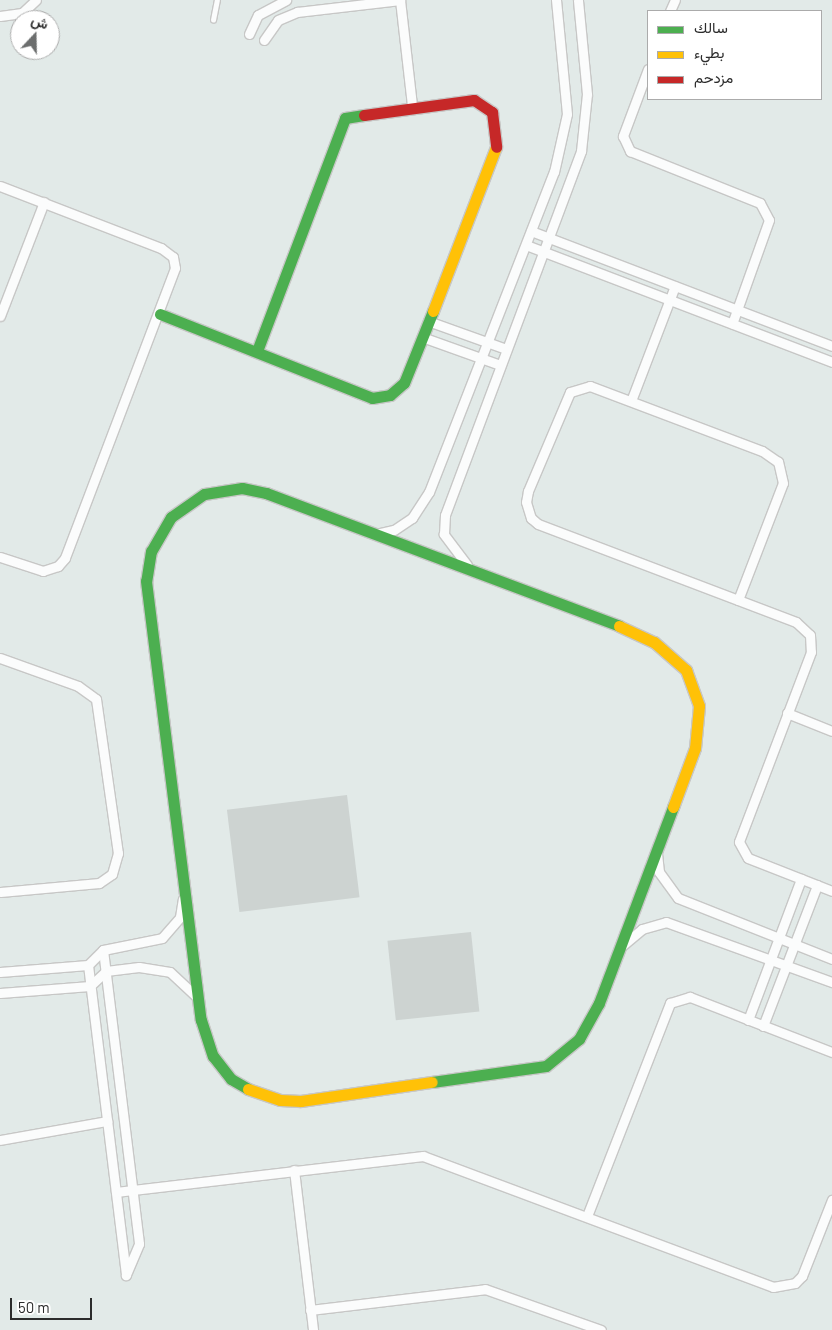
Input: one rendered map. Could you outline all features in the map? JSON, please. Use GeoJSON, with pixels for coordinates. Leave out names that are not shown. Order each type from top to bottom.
{"type":"FeatureCollection","features":[{"type":"Feature","properties":{"kind":"street"},"geometry":{"type":"LineString","coordinates":[[0,16],[22,13],[36,0]]}},
{"type":"Feature","properties":{"kind":"street"},"geometry":{"type":"LineString","coordinates":[[249,34],[258,15],[286,0]]}},
{"type":"Feature","properties":{"kind":"street"},"geometry":{"type":"LineString","coordinates":[[264,40],[284,17],[351,3],[400,0],[412,106]]}},
{"type":"Feature","properties":{"kind":"street"},"geometry":{"type":"LineString","coordinates":[[375,534],[402,526],[420,508],[526,245],[564,140],[567,114],[556,0]]}},
{"type":"Feature","properties":{"kind":"street"},"geometry":{"type":"LineString","coordinates":[[481,575],[450,548],[444,524],[500,364],[551,238],[581,151],[588,116],[578,0]]}},
{"type":"Feature","properties":{"kind":"street"},"geometry":{"type":"LineString","coordinates":[[647,72],[623,136],[630,151],[760,203],[769,220],[732,324]]}},
{"type":"Feature","properties":{"kind":"street"},"geometry":{"type":"LineString","coordinates":[[160,314],[256,351],[381,398],[404,383],[422,337],[497,139],[492,112],[474,100],[412,106],[346,118],[256,351]]}},
{"type":"Feature","properties":{"kind":"street"},"geometry":{"type":"LineString","coordinates":[[0,186],[161,248],[173,257],[174,279],[65,558],[58,566],[43,571],[0,557]]}},
{"type":"Feature","properties":{"kind":"street"},"geometry":{"type":"LineString","coordinates":[[0,316],[44,202]]}},
{"type":"Feature","properties":{"kind":"street"},"geometry":{"type":"LineString","coordinates":[[531,231],[832,346]]}},
{"type":"Feature","properties":{"kind":"street"},"geometry":{"type":"LineString","coordinates":[[526,245],[832,362]]}},
{"type":"Feature","properties":{"kind":"street"},"geometry":{"type":"LineString","coordinates":[[631,401],[675,286]]}},
{"type":"Feature","properties":{"kind":"street"},"geometry":{"type":"LineString","coordinates":[[428,321],[506,349]]}},
{"type":"Feature","properties":{"kind":"street"},"geometry":{"type":"LineString","coordinates":[[422,337],[500,364]]}},
{"type":"Feature","properties":{"kind":"street"},"geometry":{"type":"LineString","coordinates":[[738,600],[783,484],[783,471],[762,451],[631,401],[590,386],[570,392],[528,491],[526,502],[531,518],[738,600],[796,622],[810,635],[811,652],[739,842],[748,858],[832,891]]}},
{"type":"Feature","properties":{"kind":"street"},"geometry":{"type":"LineString","coordinates":[[224,488],[242,488],[375,534],[481,575],[632,631],[654,642],[686,670],[699,706],[698,732],[657,850],[589,1025],[570,1050],[546,1066],[301,1101],[264,1097],[231,1079],[210,1047],[198,999],[146,581],[160,532],[186,503],[224,488]]}},
{"type":"Feature","properties":{"kind":"street"},"geometry":{"type":"LineString","coordinates":[[0,658],[78,686],[96,699],[118,853],[112,874],[99,883],[0,892]]}},
{"type":"Feature","properties":{"kind":"street"},"geometry":{"type":"LineString","coordinates":[[787,713],[832,731]]}},
{"type":"Feature","properties":{"kind":"street"},"geometry":{"type":"LineString","coordinates":[[657,850],[659,872],[678,898],[832,959]]}},
{"type":"Feature","properties":{"kind":"street"},"geometry":{"type":"LineString","coordinates":[[748,1020],[801,879]]}},
{"type":"Feature","properties":{"kind":"street"},"geometry":{"type":"LineString","coordinates":[[763,1026],[817,885]]}},
{"type":"Feature","properties":{"kind":"street"},"geometry":{"type":"LineString","coordinates":[[0,972],[88,965],[103,950],[162,938],[180,917],[184,889]]}},
{"type":"Feature","properties":{"kind":"street"},"geometry":{"type":"LineString","coordinates":[[620,949],[642,929],[666,922],[832,982]]}},
{"type":"Feature","properties":{"kind":"street"},"geometry":{"type":"LineString","coordinates":[[88,965],[126,1275],[139,1244],[103,950]]}},
{"type":"Feature","properties":{"kind":"street"},"geometry":{"type":"LineString","coordinates":[[0,992],[90,986],[106,971],[139,967],[170,972],[184,981],[198,999]]}},
{"type":"Feature","properties":{"kind":"street"},"geometry":{"type":"LineString","coordinates":[[587,1216],[670,1003],[690,997],[832,1052]]}},
{"type":"Feature","properties":{"kind":"street"},"geometry":{"type":"LineString","coordinates":[[0,1140],[107,1121]]}},
{"type":"Feature","properties":{"kind":"street"},"geometry":{"type":"LineString","coordinates":[[116,1192],[423,1156],[774,1287],[785,1286],[802,1276],[832,1200]]}},
{"type":"Feature","properties":{"kind":"street"},"geometry":{"type":"LineString","coordinates":[[294,1170],[313,1330]]}},
{"type":"Feature","properties":{"kind":"street"},"geometry":{"type":"LineString","coordinates":[[310,1310],[485,1289],[601,1330]]}},
{"type":"Feature","properties":{"kind":"lane"},"geometry":{"type":"LineString","coordinates":[[213,20],[217,0]]}},
{"type":"Feature","properties":{"kind":"building"},"geometry":{"type":"Polygon","coordinates":[[[347,795],[360,897],[239,912],[227,810],[347,795]]]}},
{"type":"Feature","properties":{"kind":"building"},"geometry":{"type":"Polygon","coordinates":[[[471,932],[479,1012],[396,1020],[387,941],[471,932]]]}},
{"type":"Feature","properties":{"kind":"traffic: fast"},"geometry":{"type":"LineString","coordinates":[[257,351],[345,118],[364,115]]}},
{"type":"Feature","properties":{"kind":"traffic: fast"},"geometry":{"type":"LineString","coordinates":[[160,314],[372,398],[390,395],[404,383],[433,311]]}},
{"type":"Feature","properties":{"kind":"traffic: fast"},"geometry":{"type":"LineString","coordinates":[[242,488],[266,493],[619,626]]}},
{"type":"Feature","properties":{"kind":"traffic: fast"},"geometry":{"type":"LineString","coordinates":[[242,488],[204,494],[171,517],[151,551],[146,581],[201,1020],[213,1056],[231,1079],[248,1089]]}},
{"type":"Feature","properties":{"kind":"traffic: fast"},"geometry":{"type":"LineString","coordinates":[[432,1082],[546,1066],[579,1039],[599,1003],[673,807]]}},
{"type":"Feature","properties":{"kind":"traffic: slow"},"geometry":{"type":"LineString","coordinates":[[433,311],[496,147]]}},
{"type":"Feature","properties":{"kind":"traffic: slow"},"geometry":{"type":"LineString","coordinates":[[619,626],[654,642],[686,670],[699,706],[695,748],[673,807]]}},
{"type":"Feature","properties":{"kind":"traffic: slow"},"geometry":{"type":"LineString","coordinates":[[248,1089],[280,1100],[301,1101],[432,1082]]}},
{"type":"Feature","properties":{"kind":"traffic: jam"},"geometry":{"type":"LineString","coordinates":[[364,115],[474,100],[492,112],[496,147]]}}]}
